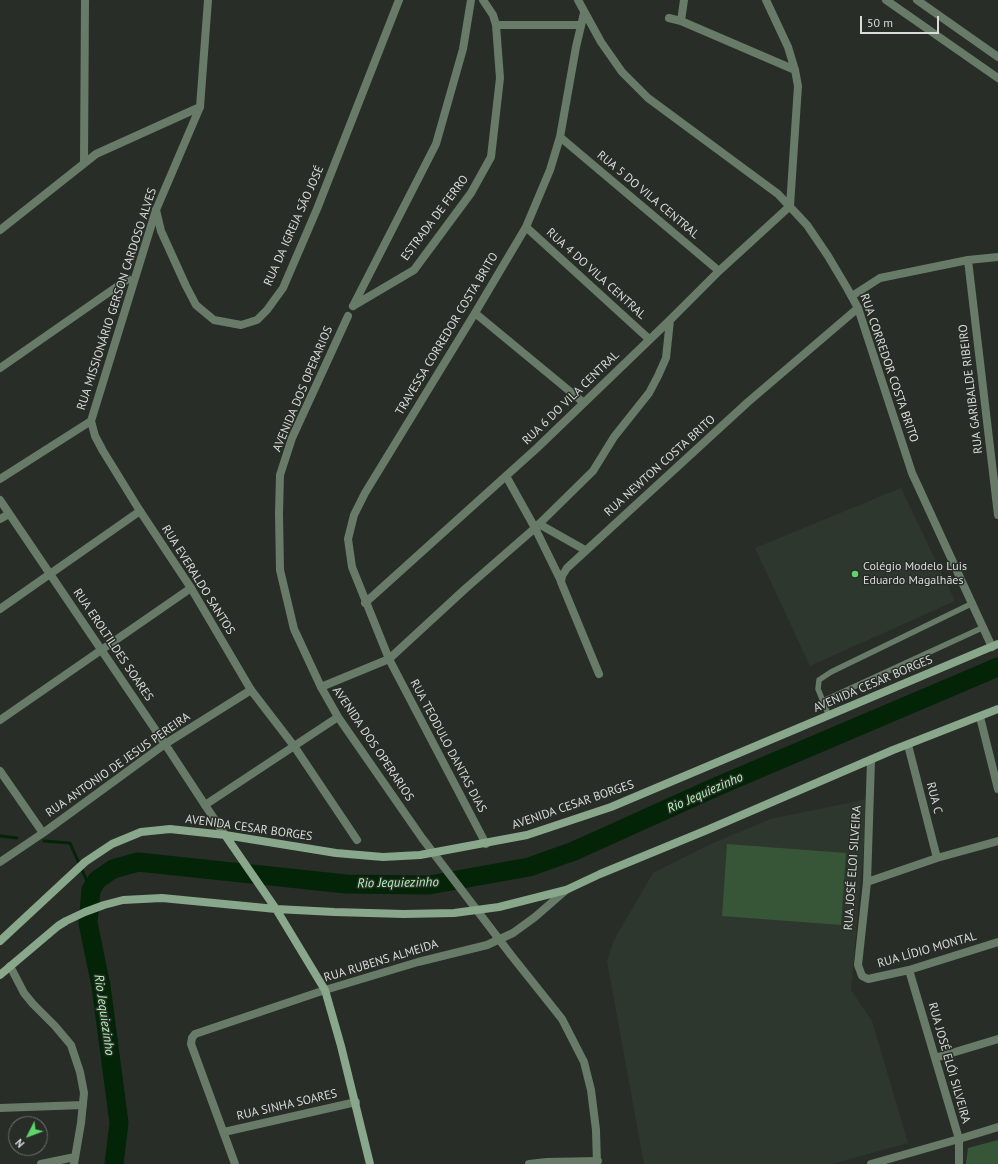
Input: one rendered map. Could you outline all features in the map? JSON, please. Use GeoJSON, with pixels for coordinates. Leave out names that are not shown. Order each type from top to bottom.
{"type":"FeatureCollection","features":[{"type":"Feature","properties":{"kind":"main road","name":"AVENIDA CESAR BORGES"},"geometry":{"type":"LineString","coordinates":[[0,941],[85,862],[112,844],[141,832],[170,829],[225,835],[336,853],[383,857],[420,856],[486,844],[526,835],[611,807],[995,645]]}},
{"type":"Feature","properties":{"kind":"main road"},"geometry":{"type":"LineString","coordinates":[[0,975],[58,926],[85,912],[123,900],[162,898],[276,910],[404,914],[454,913],[499,907],[566,890],[600,874],[871,760],[998,709]]}},
{"type":"Feature","properties":{"kind":"main road"},"geometry":{"type":"LineString","coordinates":[[225,835],[241,856],[276,910],[325,990],[356,1102],[370,1164]]}},
{"type":"Feature","properties":{"kind":"street"},"geometry":{"type":"LineString","coordinates":[[84,163],[85,0]]}},
{"type":"Feature","properties":{"kind":"street","name":"RUA MISSIONÁRIO GERSON CARDOSO ALVES"},"geometry":{"type":"LineString","coordinates":[[91,421],[156,210],[200,107],[208,0]]}},
{"type":"Feature","properties":{"kind":"street","name":"RUA DA IGREJA SÃO JOSÉ"},"geometry":{"type":"LineString","coordinates":[[156,210],[161,231],[196,306],[214,320],[241,325],[257,320],[267,310],[283,288],[317,209],[399,0]]}},
{"type":"Feature","properties":{"kind":"street","name":"ESTRADA DE FERRO"},"geometry":{"type":"LineString","coordinates":[[471,0],[463,49],[436,144],[353,306],[414,270],[471,193],[491,157],[500,78],[496,25],[493,15],[483,0]]}},
{"type":"Feature","properties":{"kind":"street","name":"RUA CORREDOR COSTA BRITO"},"geometry":{"type":"LineString","coordinates":[[578,0],[601,42],[622,72],[648,98],[778,194],[807,225],[828,256],[858,308],[912,472],[984,627],[995,645]]}},
{"type":"Feature","properties":{"kind":"street"},"geometry":{"type":"LineString","coordinates":[[682,21],[684,0]]}},
{"type":"Feature","properties":{"kind":"street"},"geometry":{"type":"LineString","coordinates":[[766,0],[788,47],[798,86],[790,206]]}},
{"type":"Feature","properties":{"kind":"street"},"geometry":{"type":"LineString","coordinates":[[886,0],[998,78]]}},
{"type":"Feature","properties":{"kind":"street"},"geometry":{"type":"LineString","coordinates":[[917,0],[998,57]]}},
{"type":"Feature","properties":{"kind":"street","name":"TRAVESSA CORREDOR COSTA BRITO"},"geometry":{"type":"LineString","coordinates":[[389,659],[352,567],[348,540],[354,515],[365,493],[475,314],[526,227],[550,170],[560,137],[576,47],[584,13]]}},
{"type":"Feature","properties":{"kind":"street"},"geometry":{"type":"LineString","coordinates":[[669,18],[682,21],[795,70]]}},
{"type":"Feature","properties":{"kind":"street"},"geometry":{"type":"LineString","coordinates":[[496,25],[581,25]]}},
{"type":"Feature","properties":{"kind":"street"},"geometry":{"type":"LineString","coordinates":[[0,230],[96,154],[200,107]]}},
{"type":"Feature","properties":{"kind":"street","name":"RUA 5 DO VILA CENTRAL"},"geometry":{"type":"LineString","coordinates":[[560,137],[719,272]]}},
{"type":"Feature","properties":{"kind":"street","name":"RUA 6 DO VILA CENTRAL"},"geometry":{"type":"LineString","coordinates":[[366,603],[584,403],[719,272],[790,206]]}},
{"type":"Feature","properties":{"kind":"street","name":"RUA 4 DO VILA CENTRAL"},"geometry":{"type":"LineString","coordinates":[[526,227],[650,339]]}},
{"type":"Feature","properties":{"kind":"street"},"geometry":{"type":"LineString","coordinates":[[852,296],[880,278],[968,260],[998,257]]}},
{"type":"Feature","properties":{"kind":"street","name":"RUA GARIBALDE RIBEIRO"},"geometry":{"type":"LineString","coordinates":[[968,260],[998,515]]}},
{"type":"Feature","properties":{"kind":"street"},"geometry":{"type":"LineString","coordinates":[[0,368],[128,279]]}},
{"type":"Feature","properties":{"kind":"street","name":"RUA NEWTON COSTA BRITO"},"geometry":{"type":"LineString","coordinates":[[562,582],[562,576],[566,568],[585,550],[748,402],[858,308]]}},
{"type":"Feature","properties":{"kind":"street"},"geometry":{"type":"LineString","coordinates":[[475,314],[584,403]]}},
{"type":"Feature","properties":{"kind":"street","name":"AVENIDA DOS OPERARIOS"},"geometry":{"type":"LineString","coordinates":[[348,316],[292,438],[280,474],[280,570],[294,629],[321,687],[338,717],[422,838],[562,1019],[584,1062],[592,1097],[598,1163]]}},
{"type":"Feature","properties":{"kind":"street"},"geometry":{"type":"LineString","coordinates":[[321,687],[389,659],[465,589],[537,526],[593,471],[614,436],[649,393],[666,358],[670,320]]}},
{"type":"Feature","properties":{"kind":"street"},"geometry":{"type":"LineString","coordinates":[[0,479],[91,421]]}},
{"type":"Feature","properties":{"kind":"street","name":"RUA EVERALDO SANTOS"},"geometry":{"type":"LineString","coordinates":[[91,421],[103,451],[140,511],[191,588],[252,690],[294,746],[357,840]]}},
{"type":"Feature","properties":{"kind":"street"},"geometry":{"type":"LineString","coordinates":[[506,476],[537,526],[562,582],[599,674]]}},
{"type":"Feature","properties":{"kind":"street","name":"RUA EROLTILDES SOARES"},"geometry":{"type":"LineString","coordinates":[[0,500],[102,649],[225,835]]}},
{"type":"Feature","properties":{"kind":"street"},"geometry":{"type":"LineString","coordinates":[[0,609],[140,511]]}},
{"type":"Feature","properties":{"kind":"street"},"geometry":{"type":"LineString","coordinates":[[0,519],[9,514]]}},
{"type":"Feature","properties":{"kind":"street"},"geometry":{"type":"LineString","coordinates":[[537,526],[585,550]]}},
{"type":"Feature","properties":{"kind":"street"},"geometry":{"type":"LineString","coordinates":[[0,720],[191,588]]}},
{"type":"Feature","properties":{"kind":"street","name":"RUA TEODULO DANTAS DIAS"},"geometry":{"type":"LineString","coordinates":[[389,659],[486,844]]}},
{"type":"Feature","properties":{"kind":"street","name":"RUA ANTONIO DE JESUS PEREIRA"},"geometry":{"type":"LineString","coordinates":[[0,862],[43,833],[165,744],[252,690]]}},
{"type":"Feature","properties":{"kind":"street"},"geometry":{"type":"LineString","coordinates":[[205,805],[338,717]]}},
{"type":"Feature","properties":{"kind":"street"},"geometry":{"type":"LineString","coordinates":[[980,717],[998,789]]}},
{"type":"Feature","properties":{"kind":"street","name":"RUA C"},"geometry":{"type":"LineString","coordinates":[[908,745],[937,858]]}},
{"type":"Feature","properties":{"kind":"street","name":"RUA JOSÉ ELOI SILVEIRA"},"geometry":{"type":"LineString","coordinates":[[862,976],[858,965],[867,882],[871,760]]}},
{"type":"Feature","properties":{"kind":"street"},"geometry":{"type":"LineString","coordinates":[[0,771],[43,833]]}},
{"type":"Feature","properties":{"kind":"street"},"geometry":{"type":"LineString","coordinates":[[867,882],[937,858],[998,842]]}},
{"type":"Feature","properties":{"kind":"street","name":"RUA RUBENS ALMEIDA"},"geometry":{"type":"LineString","coordinates":[[224,1132],[191,1044],[192,1038],[195,1034],[325,990],[418,962],[487,945],[513,933],[535,917],[566,890]]}},
{"type":"Feature","properties":{"kind":"street","name":"RUA LÍDIO MONTAL"},"geometry":{"type":"LineString","coordinates":[[862,976],[868,978],[909,970],[998,942]]}},
{"type":"Feature","properties":{"kind":"street"},"geometry":{"type":"LineString","coordinates":[[10,966],[24,993],[71,1045],[80,1072],[84,1093],[75,1161],[41,1164]]}},
{"type":"Feature","properties":{"kind":"street","name":"RUA JOSÉ ELÓI SILVEIRA"},"geometry":{"type":"LineString","coordinates":[[909,970],[959,1140],[959,1164]]}},
{"type":"Feature","properties":{"kind":"street"},"geometry":{"type":"LineString","coordinates":[[935,1058],[998,1039]]}},
{"type":"Feature","properties":{"kind":"street","name":"RUA SINHA SOARES"},"geometry":{"type":"LineString","coordinates":[[224,1132],[356,1102]]}},
{"type":"Feature","properties":{"kind":"street"},"geometry":{"type":"LineString","coordinates":[[0,1108],[83,1105]]}},
{"type":"Feature","properties":{"kind":"street"},"geometry":{"type":"LineString","coordinates":[[871,1164],[959,1140],[998,1127]]}},
{"type":"Feature","properties":{"kind":"street"},"geometry":{"type":"LineString","coordinates":[[224,1132],[235,1164]]}},
{"type":"Feature","properties":{"kind":"street"},"geometry":{"type":"LineString","coordinates":[[530,1164],[548,1162],[598,1163]]}},
{"type":"Feature","properties":{"kind":"lane"},"geometry":{"type":"LineString","coordinates":[[829,716],[818,689],[819,680],[831,672],[973,604]]}},
{"type":"Feature","properties":{"kind":"lane"},"geometry":{"type":"LineString","coordinates":[[823,701],[984,627]]}},
{"type":"Feature","properties":{"kind":"shaded area","name":"Colégio Modelo Luis Eduardo Magalhães"},"geometry":{"type":"Polygon","coordinates":[[[901,488],[955,601],[810,666],[755,548],[901,488]]]}},
{"type":"Feature","properties":{"kind":"shaded area"},"geometry":{"type":"Polygon","coordinates":[[[868,799],[851,990],[872,1021],[908,1143],[832,1164],[644,1164],[607,961],[614,940],[653,873],[711,844],[770,819],[868,799]]]}},
{"type":"Feature","properties":{"kind":"green space"},"geometry":{"type":"Polygon","coordinates":[[[727,844],[846,853],[841,925],[722,916],[727,844]]]}},
{"type":"Feature","properties":{"kind":"green space"},"geometry":{"type":"Polygon","coordinates":[[[998,1140],[998,1164],[966,1164],[968,1148],[998,1140]]]}},
{"type":"Feature","properties":{"kind":"waterway","name":"Rio Jequiezinho"},"geometry":{"type":"LineString","coordinates":[[114,1164],[119,1123],[101,986],[88,923],[91,890],[97,880],[113,869],[138,862],[346,884],[429,885],[529,867],[574,851],[718,786],[998,667]]}},
{"type":"Feature","properties":{"kind":"waterway"},"geometry":{"type":"LineString","coordinates":[[0,836],[17,838]]}},
{"type":"Feature","properties":{"kind":"waterway"},"geometry":{"type":"LineString","coordinates":[[44,841],[70,843],[91,890]]}},
{"type":"Feature","properties":{"kind":"place","name":"Colégio Modelo Luis Eduardo Magalhães"},"geometry":{"type":"Point","coordinates":[855,574]}}]}
